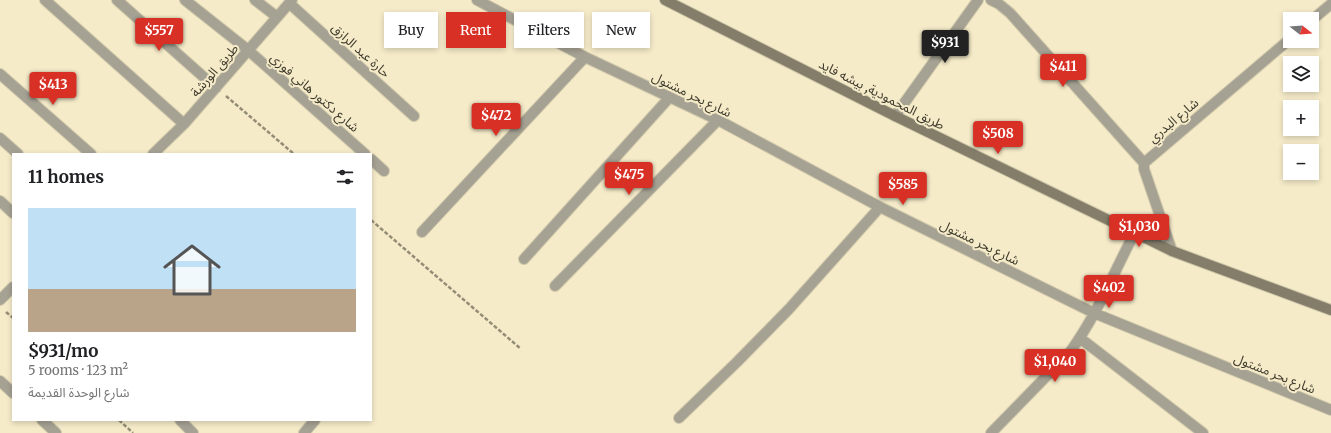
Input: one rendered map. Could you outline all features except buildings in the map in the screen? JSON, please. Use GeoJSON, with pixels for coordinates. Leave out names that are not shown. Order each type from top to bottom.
{"type":"FeatureCollection","features":[{"type":"Feature","properties":{"kind":"street"},"geometry":{"type":"LineString","coordinates":[[45,0],[184,124]]}},
{"type":"Feature","properties":{"kind":"street"},"geometry":{"type":"LineString","coordinates":[[117,0],[216,88]]}},
{"type":"Feature","properties":{"kind":"street","name":"شارع دكتور هاني فوزي"},"geometry":{"type":"LineString","coordinates":[[185,0],[248,50],[364,153]]}},
{"type":"Feature","properties":{"kind":"street"},"geometry":{"type":"LineString","coordinates":[[255,0],[277,17]]}},
{"type":"Feature","properties":{"kind":"street","name":"شارع بحر مشتول"},"geometry":{"type":"LineString","coordinates":[[478,0],[585,57],[718,120],[880,207],[1094,313],[1331,410]]}},
{"type":"Feature","properties":{"kind":"street","name":"طريق المحمودية, بيشه فايد"},"geometry":{"type":"LineString","coordinates":[[665,0],[895,116],[1172,251],[1331,310]]}},
{"type":"Feature","properties":{"kind":"street"},"geometry":{"type":"LineString","coordinates":[[895,116],[978,0]]}},
{"type":"Feature","properties":{"kind":"street"},"geometry":{"type":"LineString","coordinates":[[991,0],[1010,12],[1144,163],[1144,169],[1172,251]]}},
{"type":"Feature","properties":{"kind":"street","name":"طريق الورشة"},"geometry":{"type":"LineString","coordinates":[[154,153],[184,124],[291,2]]}},
{"type":"Feature","properties":{"kind":"street","name":"حارة عبد الرازق"},"geometry":{"type":"LineString","coordinates":[[291,2],[414,116]]}},
{"type":"Feature","properties":{"kind":"street"},"geometry":{"type":"LineString","coordinates":[[1319,14],[1331,4]]}},
{"type":"Feature","properties":{"kind":"street","name":"شارع البدري"},"geometry":{"type":"LineString","coordinates":[[1144,163],[1148,158],[1283,45]]}},
{"type":"Feature","properties":{"kind":"street"},"geometry":{"type":"LineString","coordinates":[[422,232],[585,57]]}},
{"type":"Feature","properties":{"kind":"street"},"geometry":{"type":"LineString","coordinates":[[0,74],[90,153]]}},
{"type":"Feature","properties":{"kind":"street"},"geometry":{"type":"LineString","coordinates":[[524,259],[669,98]]}},
{"type":"Feature","properties":{"kind":"street"},"geometry":{"type":"LineString","coordinates":[[555,286],[718,120]]}},
{"type":"Feature","properties":{"kind":"street"},"geometry":{"type":"LineString","coordinates":[[0,138],[17,153]]}},
{"type":"Feature","properties":{"kind":"street"},"geometry":{"type":"LineString","coordinates":[[372,160],[384,171]]}},
{"type":"Feature","properties":{"kind":"street"},"geometry":{"type":"LineString","coordinates":[[0,201],[12,212]]}},
{"type":"Feature","properties":{"kind":"street"},"geometry":{"type":"LineString","coordinates":[[679,418],[789,309],[880,207]]}},
{"type":"Feature","properties":{"kind":"street"},"geometry":{"type":"LineString","coordinates":[[991,433],[1070,352],[1080,338],[1105,294],[1135,232]]}},
{"type":"Feature","properties":{"kind":"street"},"geometry":{"type":"LineString","coordinates":[[0,300],[12,288]]}},
{"type":"Feature","properties":{"kind":"street"},"geometry":{"type":"LineString","coordinates":[[1080,338],[1203,433]]}},
{"type":"Feature","properties":{"kind":"street"},"geometry":{"type":"LineString","coordinates":[[0,381],[12,392]]}},
{"type":"Feature","properties":{"kind":"street"},"geometry":{"type":"LineString","coordinates":[[43,421],[56,433]]}},
{"type":"Feature","properties":{"kind":"street"},"geometry":{"type":"LineString","coordinates":[[181,421],[193,433]]}},
{"type":"Feature","properties":{"kind":"street"},"geometry":{"type":"LineString","coordinates":[[304,433],[314,421]]}},
{"type":"Feature","properties":{"kind":"path"},"geometry":{"type":"LineString","coordinates":[[216,88],[293,153]]}},
{"type":"Feature","properties":{"kind":"path"},"geometry":{"type":"LineString","coordinates":[[372,221],[521,349]]}},
{"type":"Feature","properties":{"kind":"path"},"geometry":{"type":"LineString","coordinates":[[120,421],[133,433]]}}]}
